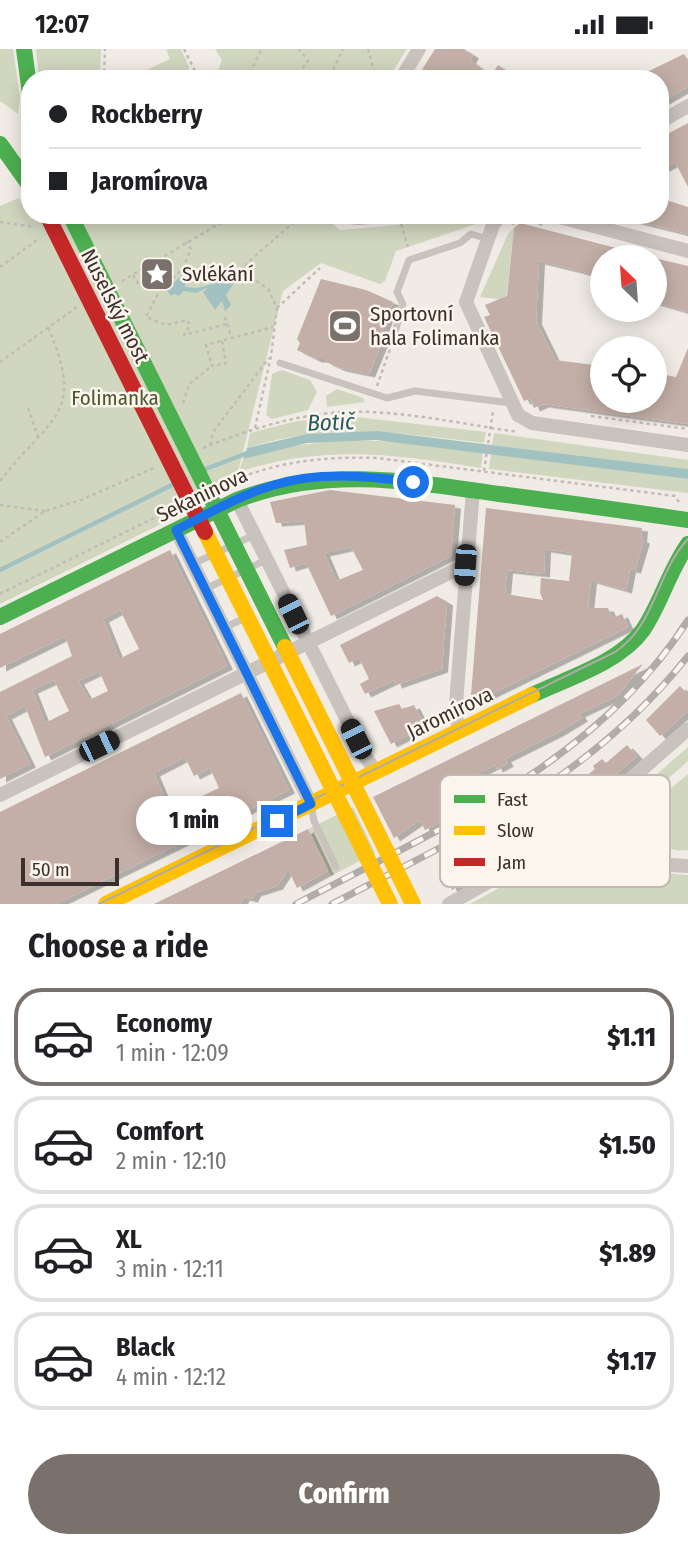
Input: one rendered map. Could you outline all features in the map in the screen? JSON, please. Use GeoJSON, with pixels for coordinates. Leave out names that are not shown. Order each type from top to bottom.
{"type":"FeatureCollection","features":[{"type":"Feature","properties":{"kind":"main road"},"geometry":{"type":"LineString","coordinates":[[24,49],[27,70]]}},
{"type":"Feature","properties":{"kind":"main road"},"geometry":{"type":"LineString","coordinates":[[0,144],[21,172]]}},
{"type":"Feature","properties":{"kind":"main road","name":"Nuselský most"},"geometry":{"type":"LineString","coordinates":[[45,224],[390,904]]}},
{"type":"Feature","properties":{"kind":"main road","name":"Nuselský most"},"geometry":{"type":"LineString","coordinates":[[74,224],[413,904]]}},
{"type":"Feature","properties":{"kind":"main road","name":"Sekaninova"},"geometry":{"type":"LineString","coordinates":[[0,617],[237,500],[286,481],[352,476],[688,520]]}},
{"type":"Feature","properties":{"kind":"main road","name":"Jaromírova"},"geometry":{"type":"LineString","coordinates":[[106,904],[631,645],[645,628],[672,568],[688,544]]}},
{"type":"Feature","properties":{"kind":"street"},"geometry":{"type":"LineString","coordinates":[[406,70],[419,49]]}},
{"type":"Feature","properties":{"kind":"street"},"geometry":{"type":"LineString","coordinates":[[669,117],[688,106]]}},
{"type":"Feature","properties":{"kind":"street"},"geometry":{"type":"LineString","coordinates":[[494,224],[466,302],[518,415],[532,423],[688,445]]}},
{"type":"Feature","properties":{"kind":"street"},"geometry":{"type":"LineString","coordinates":[[565,224],[688,251]]}},
{"type":"Feature","properties":{"kind":"street"},"geometry":{"type":"LineString","coordinates":[[461,731],[455,716],[473,490]]}},
{"type":"Feature","properties":{"kind":"street"},"geometry":{"type":"LineString","coordinates":[[237,500],[365,756],[376,772]]}},
{"type":"Feature","properties":{"kind":"street"},"geometry":{"type":"LineString","coordinates":[[176,530],[311,804]]}},
{"type":"Feature","properties":{"kind":"street"},"geometry":{"type":"LineString","coordinates":[[0,795],[465,565]]}},
{"type":"Feature","properties":{"kind":"street"},"geometry":{"type":"LineString","coordinates":[[635,775],[688,729]]}},
{"type":"Feature","properties":{"kind":"street"},"geometry":{"type":"LineString","coordinates":[[670,865],[688,866]]}},
{"type":"Feature","properties":{"kind":"street"},"geometry":{"type":"LineString","coordinates":[[449,904],[479,887]]}},
{"type":"Feature","properties":{"kind":"lane"},"geometry":{"type":"LineString","coordinates":[[393,339],[403,304],[397,292],[409,260],[460,243],[471,234],[488,239]]}},
{"type":"Feature","properties":{"kind":"lane"},"geometry":{"type":"LineString","coordinates":[[280,363],[387,398],[415,391],[511,403]]}},
{"type":"Feature","properties":{"kind":"lane"},"geometry":{"type":"LineString","coordinates":[[193,564],[254,535]]}},
{"type":"Feature","properties":{"kind":"lane"},"geometry":{"type":"LineString","coordinates":[[205,589],[266,559]]}},
{"type":"Feature","properties":{"kind":"lane"},"geometry":{"type":"LineString","coordinates":[[224,628],[285,598]]}},
{"type":"Feature","properties":{"kind":"lane"},"geometry":{"type":"LineString","coordinates":[[311,804],[314,821],[336,867]]}},
{"type":"Feature","properties":{"kind":"path"},"geometry":{"type":"LineString","coordinates":[[104,70],[105,49]]}},
{"type":"Feature","properties":{"kind":"path"},"geometry":{"type":"LineString","coordinates":[[184,49],[195,70]]}},
{"type":"Feature","properties":{"kind":"path"},"geometry":{"type":"LineString","coordinates":[[251,70],[260,52],[258,49]]}},
{"type":"Feature","properties":{"kind":"path"},"geometry":{"type":"LineString","coordinates":[[299,49],[308,61],[301,70]]}},
{"type":"Feature","properties":{"kind":"path"},"geometry":{"type":"LineString","coordinates":[[333,70],[343,49]]}},
{"type":"Feature","properties":{"kind":"path"},"geometry":{"type":"LineString","coordinates":[[368,49],[374,70]]}},
{"type":"Feature","properties":{"kind":"path"},"geometry":{"type":"LineString","coordinates":[[0,222],[21,222]]}},
{"type":"Feature","properties":{"kind":"path"},"geometry":{"type":"LineString","coordinates":[[277,308],[268,289],[254,279],[246,264],[292,224]]}},
{"type":"Feature","properties":{"kind":"path"},"geometry":{"type":"LineString","coordinates":[[399,224],[408,247]]}},
{"type":"Feature","properties":{"kind":"path"},"geometry":{"type":"LineString","coordinates":[[507,230],[517,224]]}},
{"type":"Feature","properties":{"kind":"path"},"geometry":{"type":"LineString","coordinates":[[0,267],[41,237]]}},
{"type":"Feature","properties":{"kind":"path"},"geometry":{"type":"LineString","coordinates":[[186,242],[191,249],[182,270],[161,288],[146,317],[166,325],[187,320],[190,325],[184,335],[227,324]]}},
{"type":"Feature","properties":{"kind":"path"},"geometry":{"type":"LineString","coordinates":[[255,428],[271,356],[277,308],[320,268]]}},
{"type":"Feature","properties":{"kind":"path"},"geometry":{"type":"LineString","coordinates":[[133,275],[139,285],[161,288]]}},
{"type":"Feature","properties":{"kind":"path"},"geometry":{"type":"LineString","coordinates":[[225,317],[231,337]]}},
{"type":"Feature","properties":{"kind":"path"},"geometry":{"type":"LineString","coordinates":[[0,481],[58,415],[65,392],[60,357],[47,325]]}},
{"type":"Feature","properties":{"kind":"path"},"geometry":{"type":"LineString","coordinates":[[222,341],[226,363],[212,366],[206,345],[273,327]]}},
{"type":"Feature","properties":{"kind":"path"},"geometry":{"type":"LineString","coordinates":[[378,384],[393,339]]}},
{"type":"Feature","properties":{"kind":"path"},"geometry":{"type":"LineString","coordinates":[[210,445],[213,432],[271,356]]}},
{"type":"Feature","properties":{"kind":"path"},"geometry":{"type":"LineString","coordinates":[[28,408],[38,437]]}},
{"type":"Feature","properties":{"kind":"path"},"geometry":{"type":"LineString","coordinates":[[484,470],[493,408]]}},
{"type":"Feature","properties":{"kind":"path"},"geometry":{"type":"LineString","coordinates":[[199,449],[255,428],[321,414],[369,412],[530,434]]}},
{"type":"Feature","properties":{"kind":"path"},"geometry":{"type":"LineString","coordinates":[[584,415],[688,429]]}},
{"type":"Feature","properties":{"kind":"path"},"geometry":{"type":"LineString","coordinates":[[217,488],[250,474],[291,462],[342,457],[377,458],[484,470],[675,496]]}},
{"type":"Feature","properties":{"kind":"path"},"geometry":{"type":"LineString","coordinates":[[0,542],[45,511],[81,500],[154,468]]}},
{"type":"Feature","properties":{"kind":"path"},"geometry":{"type":"LineString","coordinates":[[0,594],[185,502]]}},
{"type":"Feature","properties":{"kind":"path"},"geometry":{"type":"LineString","coordinates":[[0,505],[45,511]]}},
{"type":"Feature","properties":{"kind":"green space"},"geometry":{"type":"Polygon","coordinates":[[[0,49],[13,49],[20,97],[18,114],[0,101],[0,49]]]}},
{"type":"Feature","properties":{"kind":"green space"},"geometry":{"type":"Polygon","coordinates":[[[36,49],[101,49],[100,70],[38,70],[36,49]]]}},
{"type":"Feature","properties":{"kind":"green space"},"geometry":{"type":"Polygon","coordinates":[[[166,49],[181,49],[188,70],[146,70],[170,59],[166,49]]]}},
{"type":"Feature","properties":{"kind":"green space"},"geometry":{"type":"Polygon","coordinates":[[[215,49],[407,49],[394,70],[218,70],[222,60],[215,49]]]}},
{"type":"Feature","properties":{"kind":"green space","name":"Folimanka"},"geometry":{"type":"Polygon","coordinates":[[[19,198],[21,224],[333,224],[340,230],[408,224],[476,224],[396,251],[385,281],[380,284],[321,263],[283,291],[238,472],[173,518],[0,604],[0,206],[19,198]],[[235,271],[210,285],[197,288],[183,286],[174,293],[179,296],[184,291],[196,292],[210,288],[216,309],[222,300],[225,310],[226,295],[235,271]]]}},
{"type":"Feature","properties":{"kind":"green space"},"geometry":{"type":"Polygon","coordinates":[[[514,228],[506,300],[480,297],[508,234],[514,228]]]}},
{"type":"Feature","properties":{"kind":"green space"},"geometry":{"type":"Polygon","coordinates":[[[282,370],[310,380],[317,392],[308,410],[272,419],[266,415],[272,374],[282,370]]]}},
{"type":"Feature","properties":{"kind":"green space"},"geometry":{"type":"Polygon","coordinates":[[[337,389],[363,398],[365,402],[327,407],[326,396],[337,389]]]}},
{"type":"Feature","properties":{"kind":"green space"},"geometry":{"type":"Polygon","coordinates":[[[356,417],[486,432],[484,443],[394,433],[335,432],[276,440],[247,448],[250,433],[297,421],[356,417]]]}},
{"type":"Feature","properties":{"kind":"green space"},"geometry":{"type":"Polygon","coordinates":[[[494,433],[688,460],[688,469],[492,445],[494,433]]]}},
{"type":"Feature","properties":{"kind":"green space"},"geometry":{"type":"Polygon","coordinates":[[[343,440],[406,442],[483,452],[481,468],[359,454],[300,458],[239,472],[243,459],[282,447],[343,440]]]}},
{"type":"Feature","properties":{"kind":"green space"},"geometry":{"type":"Polygon","coordinates":[[[491,453],[688,479],[688,493],[489,469],[491,453]]]}},
{"type":"Feature","properties":{"kind":"green space"},"geometry":{"type":"Polygon","coordinates":[[[688,747],[688,761],[670,777],[656,775],[688,747]]]}},
{"type":"Feature","properties":{"kind":"green space"},"geometry":{"type":"Polygon","coordinates":[[[688,774],[688,850],[670,848],[670,789],[688,774]]]}},
{"type":"Feature","properties":{"kind":"green space"},"geometry":{"type":"Polygon","coordinates":[[[353,807],[375,853],[331,876],[308,829],[353,807]]]}},
{"type":"Feature","properties":{"kind":"green space"},"geometry":{"type":"Polygon","coordinates":[[[670,874],[688,875],[688,904],[470,904],[501,887],[670,887],[670,874]]]}},
{"type":"Feature","properties":{"kind":"water"},"geometry":{"type":"Polygon","coordinates":[[[235,271],[239,276],[226,295],[231,305],[225,311],[222,301],[215,310],[203,292],[207,288],[196,293],[184,291],[179,296],[171,296],[166,289],[185,273],[191,280],[184,286],[197,288],[217,282],[235,271]]]}},
{"type":"Feature","properties":{"kind":"water"},"geometry":{"type":"Polygon","coordinates":[[[377,431],[688,469],[688,479],[376,440],[307,443],[243,459],[247,448],[307,434],[377,431]]]}},
{"type":"Feature","properties":{"kind":"building"},"geometry":{"type":"Polygon","coordinates":[[[435,49],[464,49],[473,55],[470,60],[483,70],[422,70],[435,49]]]}},
{"type":"Feature","properties":{"kind":"building"},"geometry":{"type":"Polygon","coordinates":[[[684,54],[688,60],[688,87],[669,98],[669,70],[651,70],[684,54]]]}},
{"type":"Feature","properties":{"kind":"building"},"geometry":{"type":"Polygon","coordinates":[[[688,123],[688,187],[675,162],[669,165],[669,133],[688,123]]]}},
{"type":"Feature","properties":{"kind":"building"},"geometry":{"type":"Polygon","coordinates":[[[669,201],[688,207],[688,234],[648,224],[669,224],[669,201]]]}},
{"type":"Feature","properties":{"kind":"building"},"geometry":{"type":"Polygon","coordinates":[[[519,224],[604,245],[590,245],[590,276],[539,261],[536,321],[555,360],[590,364],[590,410],[543,404],[534,408],[530,399],[524,401],[484,317],[490,315],[485,305],[507,296],[514,228],[519,224]]]}},
{"type":"Feature","properties":{"kind":"building"},"geometry":{"type":"Polygon","coordinates":[[[667,261],[688,266],[688,312],[667,306],[667,261]]]}},
{"type":"Feature","properties":{"kind":"building","name":"Sportovní hala Folimanka"},"geometry":{"type":"Polygon","coordinates":[[[321,279],[366,290],[393,302],[382,332],[386,333],[369,374],[340,368],[326,362],[327,359],[316,359],[297,350],[300,343],[297,339],[321,279]]]}},
{"type":"Feature","properties":{"kind":"building"},"geometry":{"type":"Polygon","coordinates":[[[688,348],[688,424],[608,413],[667,413],[667,375],[676,377],[688,348]]]}},
{"type":"Feature","properties":{"kind":"building"},"geometry":{"type":"Polygon","coordinates":[[[330,490],[455,505],[451,556],[331,616],[306,563],[290,568],[284,550],[307,545],[304,521],[276,523],[270,502],[330,490]],[[351,547],[324,553],[336,581],[363,570],[351,547]]]}},
{"type":"Feature","properties":{"kind":"building"},"geometry":{"type":"Polygon","coordinates":[[[486,508],[642,528],[641,539],[644,540],[635,570],[630,569],[626,590],[591,580],[588,608],[608,608],[612,618],[622,614],[628,627],[481,699],[471,695],[486,508]],[[545,549],[544,574],[507,570],[505,594],[543,600],[540,593],[541,578],[569,581],[572,553],[545,549]]]}},
{"type":"Feature","properties":{"kind":"building"},"geometry":{"type":"Polygon","coordinates":[[[170,550],[227,666],[45,757],[25,706],[6,716],[30,764],[0,779],[0,692],[72,656],[65,636],[0,668],[0,634],[170,550]],[[120,610],[103,619],[119,659],[139,649],[120,610]],[[99,671],[78,681],[89,700],[108,691],[99,671]],[[54,680],[32,690],[45,723],[69,711],[54,680]]]}},
{"type":"Feature","properties":{"kind":"building"},"geometry":{"type":"Polygon","coordinates":[[[437,596],[447,602],[442,669],[396,685],[394,680],[365,694],[360,684],[369,679],[359,658],[349,663],[340,645],[437,596]]]}},
{"type":"Feature","properties":{"kind":"building"},"geometry":{"type":"Polygon","coordinates":[[[643,664],[617,696],[579,714],[582,718],[505,759],[508,763],[497,769],[495,765],[475,775],[440,775],[440,822],[425,830],[420,820],[394,838],[373,797],[643,664]]]}},
{"type":"Feature","properties":{"kind":"building"},"geometry":{"type":"Polygon","coordinates":[[[680,686],[688,695],[688,711],[660,736],[646,720],[680,686]]]}},
{"type":"Feature","properties":{"kind":"building"},"geometry":{"type":"Polygon","coordinates":[[[241,693],[289,790],[56,904],[0,904],[0,812],[241,693]],[[185,757],[154,773],[170,811],[219,788],[210,768],[194,776],[185,757]]]}},
{"type":"Feature","properties":{"kind":"building"},"geometry":{"type":"Polygon","coordinates":[[[399,704],[402,709],[414,705],[425,727],[391,744],[374,711],[399,704]]]}},
{"type":"Feature","properties":{"kind":"building"},"geometry":{"type":"Polygon","coordinates":[[[627,745],[637,756],[615,775],[587,775],[602,759],[606,763],[627,745]]]}},
{"type":"Feature","properties":{"kind":"building"},"geometry":{"type":"Polygon","coordinates":[[[308,829],[328,871],[297,888],[288,869],[277,886],[255,893],[252,899],[244,897],[240,904],[154,904],[308,829]]]}},
{"type":"Feature","properties":{"kind":"waterway","name":"Botič"},"geometry":{"type":"LineString","coordinates":[[203,470],[250,452]]}},
{"type":"Feature","properties":{"kind":"waterway","name":"Botič"},"geometry":{"type":"LineString","coordinates":[[0,570],[176,483]]}},
{"type":"Feature","properties":{"kind":"tram line"},"geometry":{"type":"LineString","coordinates":[[99,904],[615,652],[629,641],[639,628],[669,567],[688,539]]}},
{"type":"Feature","properties":{"kind":"railway"},"geometry":{"type":"LineString","coordinates":[[530,775],[562,753],[609,714],[651,670],[688,620]]}},
{"type":"Feature","properties":{"kind":"railway"},"geometry":{"type":"LineString","coordinates":[[561,775],[610,737],[650,699],[688,656]]}},
{"type":"Feature","properties":{"kind":"railway"},"geometry":{"type":"LineString","coordinates":[[296,904],[440,829]]}},
{"type":"Feature","properties":{"kind":"railway"},"geometry":{"type":"LineString","coordinates":[[332,904],[440,848]]}},
{"type":"Feature","properties":{"kind":"traffic: fast"},"geometry":{"type":"LineString","coordinates":[[24,49],[27,70]]}},
{"type":"Feature","properties":{"kind":"traffic: fast"},"geometry":{"type":"LineString","coordinates":[[0,144],[21,173]]}},
{"type":"Feature","properties":{"kind":"traffic: fast"},"geometry":{"type":"LineString","coordinates":[[74,224],[285,647]]}},
{"type":"Feature","properties":{"kind":"traffic: fast"},"geometry":{"type":"LineString","coordinates":[[0,617],[237,500],[270,489],[302,483],[367,479],[399,481],[688,520]]}},
{"type":"Feature","properties":{"kind":"traffic: fast"},"geometry":{"type":"LineString","coordinates":[[532,695],[592,669],[633,642],[649,620],[688,544]]}},
{"type":"Feature","properties":{"kind":"traffic: slow"},"geometry":{"type":"LineString","coordinates":[[205,532],[390,904]]}},
{"type":"Feature","properties":{"kind":"traffic: slow"},"geometry":{"type":"LineString","coordinates":[[285,647],[413,904]]}},
{"type":"Feature","properties":{"kind":"traffic: slow"},"geometry":{"type":"LineString","coordinates":[[106,904],[532,695]]}},
{"type":"Feature","properties":{"kind":"traffic: jam"},"geometry":{"type":"LineString","coordinates":[[51,224],[205,532]]}},
{"type":"Feature","properties":{"kind":"place","name":"Svlékání"},"geometry":{"type":"Point","coordinates":[157,274]}},
{"type":"Feature","properties":{"kind":"place","name":"Sportovní hala Folimanka"},"geometry":{"type":"Point","coordinates":[345,326]}},
{"type":"Feature","properties":{"kind":"route"},"geometry":{"type":"LineString","coordinates":[[277,821],[311,804],[176,530],[263,488],[286,481],[352,476],[413,482]]}}]}
